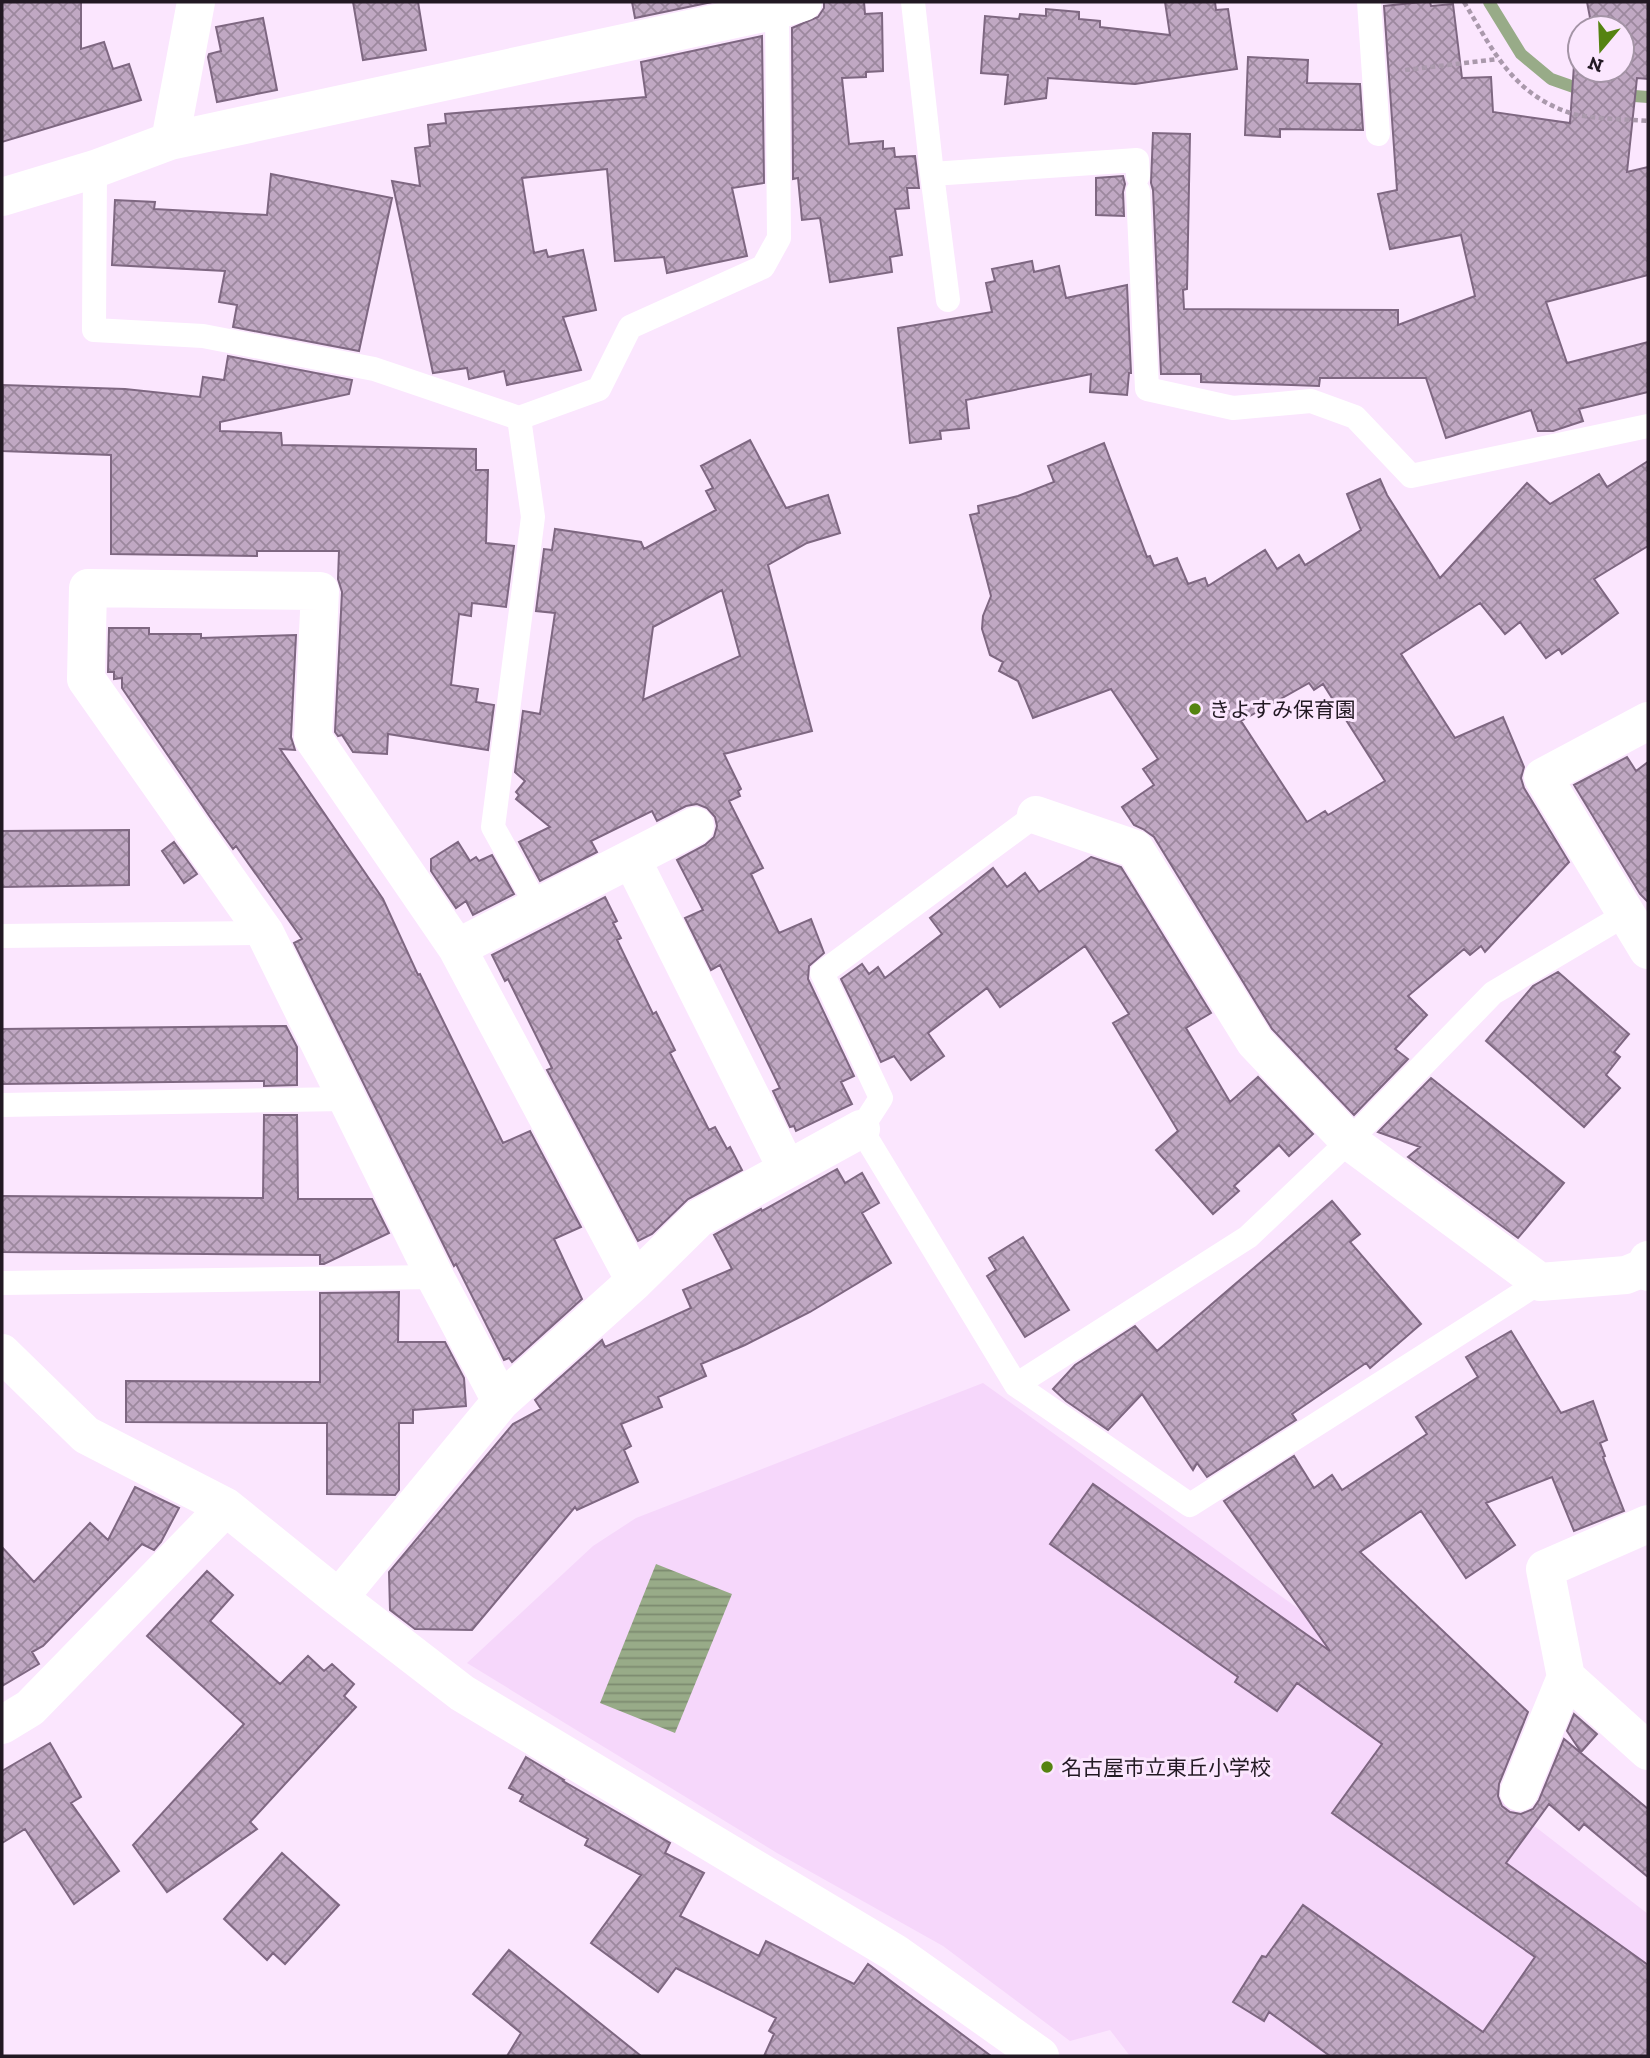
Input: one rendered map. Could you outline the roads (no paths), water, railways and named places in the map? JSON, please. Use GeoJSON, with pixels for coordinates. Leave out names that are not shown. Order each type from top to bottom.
{"type":"FeatureCollection","features":[{"type":"Feature","properties":{"kind":"street"},"geometry":{"type":"LineString","coordinates":[[170,141],[196,2]]}},
{"type":"Feature","properties":{"kind":"street"},"geometry":{"type":"LineString","coordinates":[[2,197],[95,169],[170,141],[790,6]]}},
{"type":"Feature","properties":{"kind":"street"},"geometry":{"type":"LineString","coordinates":[[501,1401],[345,1099],[265,933],[86,679],[89,588],[320,591],[313,738],[457,948],[635,1281]]}},
{"type":"Feature","properties":{"kind":"street"},"geometry":{"type":"LineString","coordinates":[[1648,720],[1543,777],[1628,913],[1648,950]]}},
{"type":"Feature","properties":{"kind":"street"},"geometry":{"type":"LineString","coordinates":[[1036,814],[1135,849],[1255,1042],[1349,1141],[1540,1282],[1626,1275],[1648,1266]]}},
{"type":"Feature","properties":{"kind":"street"},"geometry":{"type":"LineString","coordinates":[[457,948],[695,826]]}},
{"type":"Feature","properties":{"kind":"street"},"geometry":{"type":"LineString","coordinates":[[632,860],[787,1169]]}},
{"type":"Feature","properties":{"kind":"street"},"geometry":{"type":"LineString","coordinates":[[335,1595],[342,1594],[501,1401],[635,1281],[699,1218],[861,1129]]}},
{"type":"Feature","properties":{"kind":"street"},"geometry":{"type":"LineString","coordinates":[[1648,1260],[1648,1272]]}},
{"type":"Feature","properties":{"kind":"street"},"geometry":{"type":"LineString","coordinates":[[2,1353],[86,1435],[226,1507],[463,1693],[895,1953],[1040,2056]]}},
{"type":"Feature","properties":{"kind":"street"},"geometry":{"type":"LineString","coordinates":[[2,1725],[30,1708],[226,1507]]}},
{"type":"Feature","properties":{"kind":"street"},"geometry":{"type":"LineString","coordinates":[[1519,1792],[1566,1677],[1545,1569],[1648,1524]]}},
{"type":"Feature","properties":{"kind":"street"},"geometry":{"type":"LineString","coordinates":[[1566,1677],[1648,1751]]}},
{"type":"Feature","properties":{"kind":"lane"},"geometry":{"type":"LineString","coordinates":[[913,2],[948,300]]}},
{"type":"Feature","properties":{"kind":"lane"},"geometry":{"type":"LineString","coordinates":[[1369,2],[1378,134]]}},
{"type":"Feature","properties":{"kind":"lane"},"geometry":{"type":"LineString","coordinates":[[95,169],[94,330],[203,336],[374,369],[519,418],[599,390],[629,327],[764,267],[779,239],[790,6]]}},
{"type":"Feature","properties":{"kind":"lane"},"geometry":{"type":"LineString","coordinates":[[932,174],[1137,160],[1147,389],[1233,408],[1311,401],[1355,417],[1411,476],[1648,426]]}},
{"type":"Feature","properties":{"kind":"lane"},"geometry":{"type":"LineString","coordinates":[[519,418],[533,517],[493,827],[537,906]]}},
{"type":"Feature","properties":{"kind":"lane"},"geometry":{"type":"LineString","coordinates":[[1036,814],[822,973],[880,1098],[861,1129],[1016,1385],[1190,1505],[1540,1282]]}},
{"type":"Feature","properties":{"kind":"lane"},"geometry":{"type":"LineString","coordinates":[[1016,1385],[1248,1237],[1349,1141],[1493,993],[1628,913]]}},
{"type":"Feature","properties":{"kind":"lane"},"geometry":{"type":"LineString","coordinates":[[2,936],[265,933]]}},
{"type":"Feature","properties":{"kind":"lane"},"geometry":{"type":"LineString","coordinates":[[2,1105],[345,1099]]}},
{"type":"Feature","properties":{"kind":"lane"},"geometry":{"type":"LineString","coordinates":[[2,1283],[435,1277]]}},
{"type":"Feature","properties":{"kind":"waterway"},"geometry":{"type":"LineString","coordinates":[[1489,2],[1521,54],[1551,79],[1588,92]]}},
{"type":"Feature","properties":{"kind":"waterway"},"geometry":{"type":"LineString","coordinates":[[1620,95],[1648,97]]}},
{"type":"Feature","properties":{"kind":"place","name":"きよすみ保育園"},"geometry":{"type":"Point","coordinates":[1195,709]}},
{"type":"Feature","properties":{"kind":"place","name":"名古屋市立東丘小学校"},"geometry":{"type":"Point","coordinates":[1047,1767]}}]}
